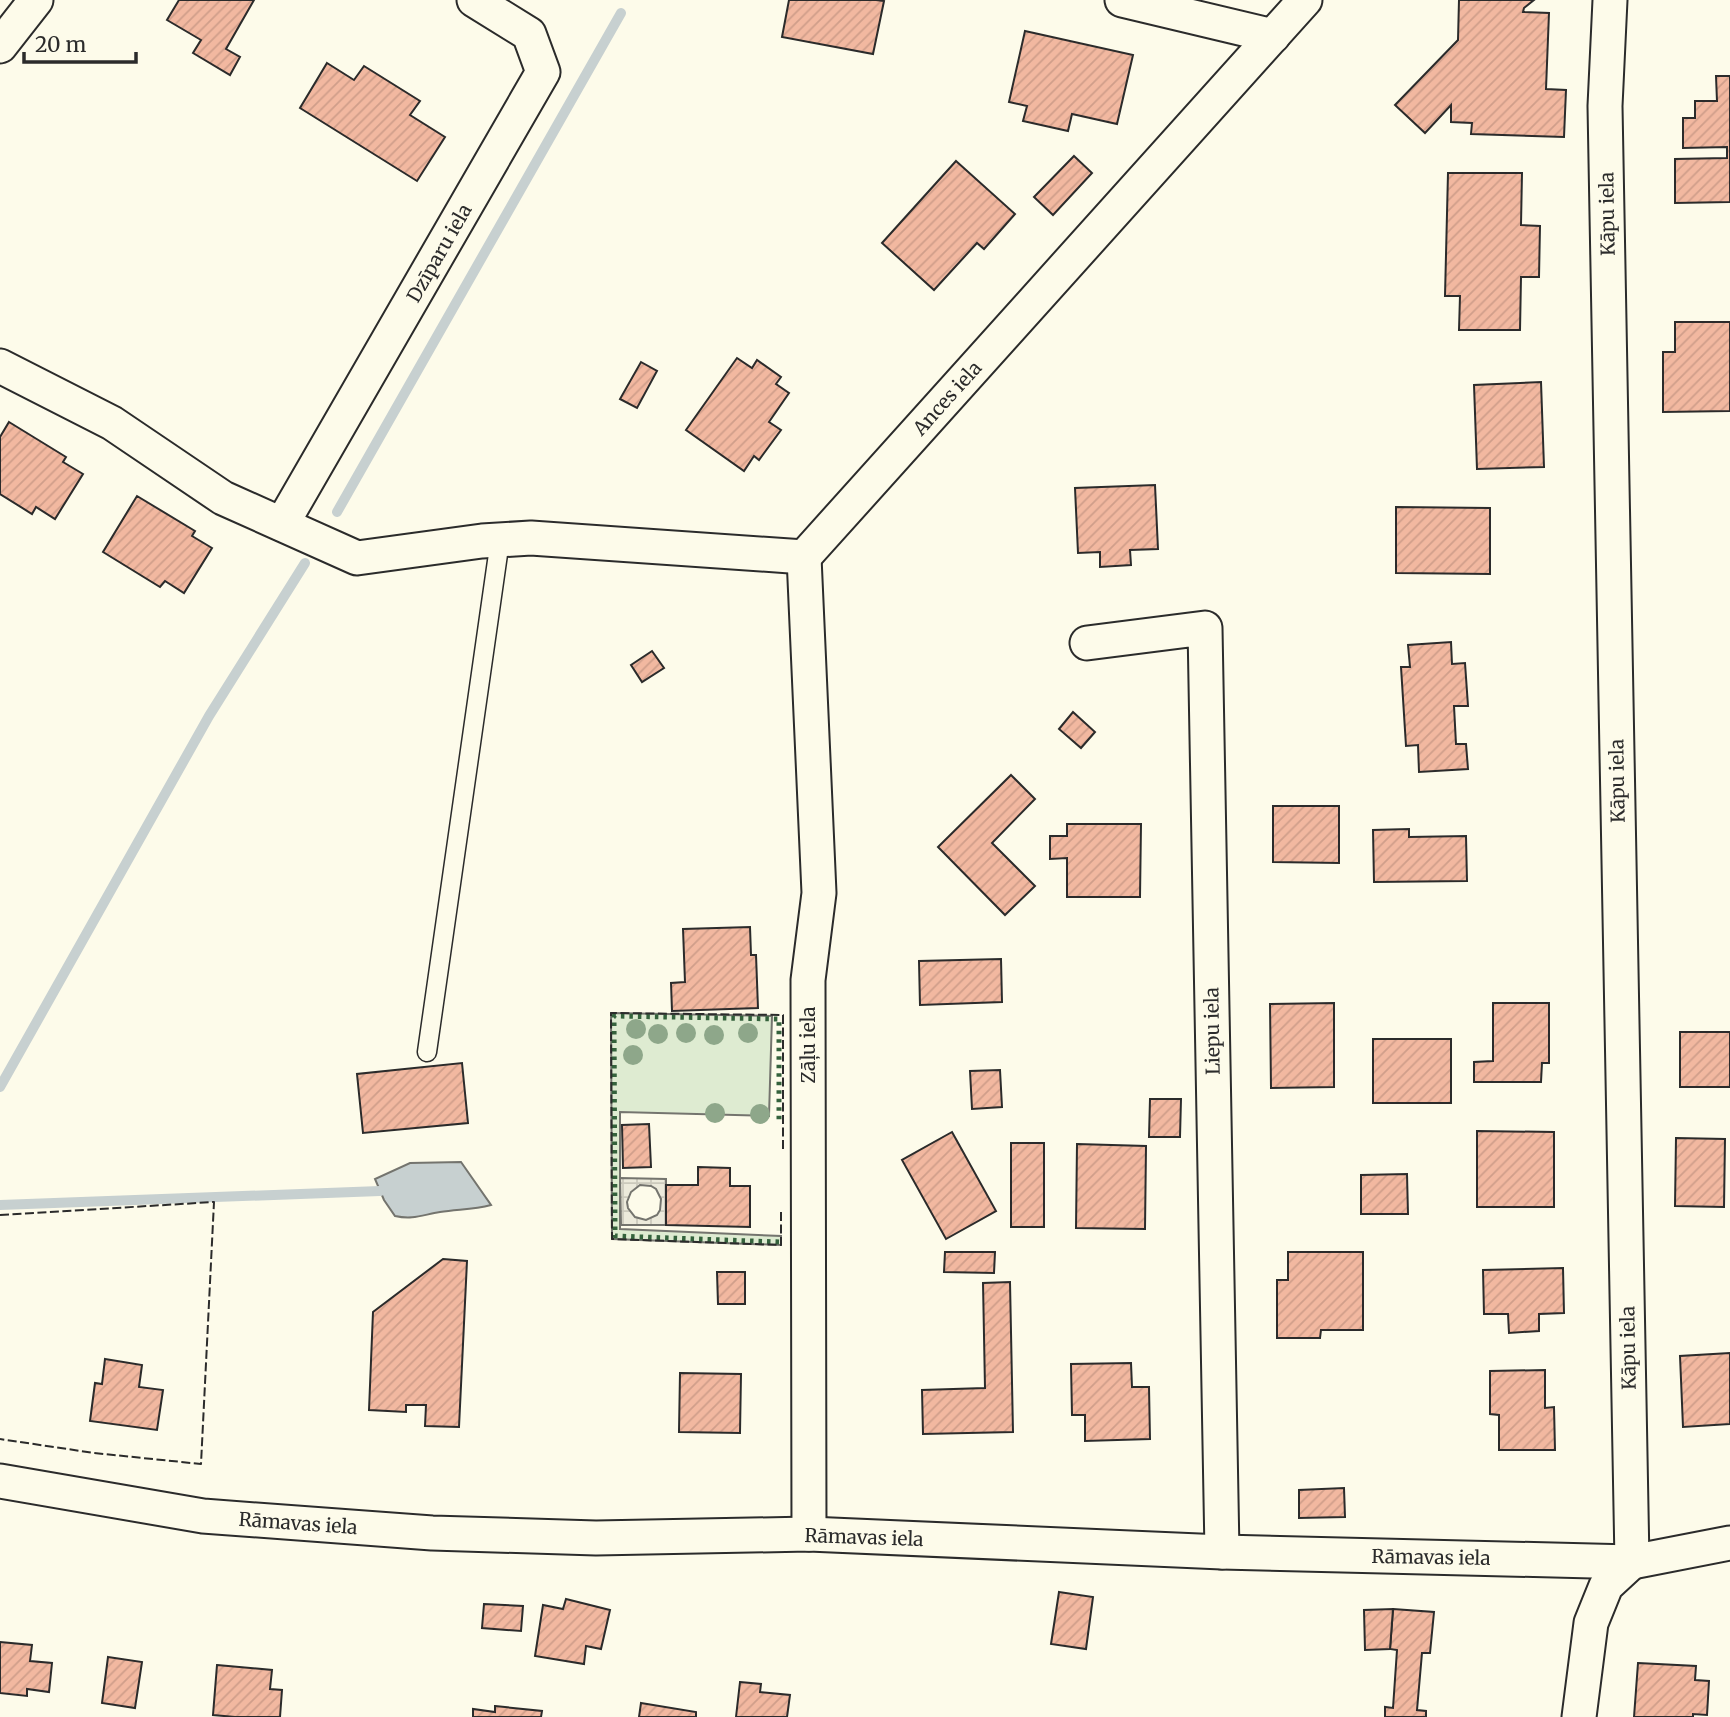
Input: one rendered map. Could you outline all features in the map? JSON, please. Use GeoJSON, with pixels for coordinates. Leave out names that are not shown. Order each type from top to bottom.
{"type":"FeatureCollection","features":[{"type":"Feature","properties":{"kind":"street"},"geometry":{"type":"LineString","coordinates":[[0,46],[36,0]]}},
{"type":"Feature","properties":{"kind":"street","name":"Dzīparu iela"},"geometry":{"type":"LineString","coordinates":[[282,524],[543,72],[529,34],[474,0]]}},
{"type":"Feature","properties":{"kind":"street"},"geometry":{"type":"LineString","coordinates":[[1122,0],[1273,37]]}},
{"type":"Feature","properties":{"kind":"street","name":"Ances iela"},"geometry":{"type":"LineString","coordinates":[[804,556],[1305,0]]}},
{"type":"Feature","properties":{"kind":"street","name":"Kāpu iela"},"geometry":{"type":"LineString","coordinates":[[1610,0],[1605,106],[1632,1562]]}},
{"type":"Feature","properties":{"kind":"street"},"geometry":{"type":"LineString","coordinates":[[0,366],[112,423],[223,498],[357,558],[531,538],[804,556]]}},
{"type":"Feature","properties":{"kind":"street","name":"Zāļu iela"},"geometry":{"type":"LineString","coordinates":[[804,556],[819,893],[808,980],[809,1534]]}},
{"type":"Feature","properties":{"kind":"street","name":"Liepu iela"},"geometry":{"type":"LineString","coordinates":[[1087,643],[1205,628],[1222,1552]]}},
{"type":"Feature","properties":{"kind":"street","name":"Rāmavas iela"},"geometry":{"type":"LineString","coordinates":[[0,1481],[203,1516],[432,1534],[596,1538],[809,1534],[1222,1552],[1632,1562],[1730,1543]]}},
{"type":"Feature","properties":{"kind":"street"},"geometry":{"type":"LineString","coordinates":[[1578,1717],[1591,1623],[1606,1586],[1632,1562]]}},
{"type":"Feature","properties":{"kind":"lane"},"geometry":{"type":"LineString","coordinates":[[427,1052],[491,541]]}},
{"type":"Feature","properties":{"kind":"green space"},"geometry":{"type":"Polygon","coordinates":[[[611,1013],[772,1016],[769,1116],[620,1112],[620,1229],[781,1236],[781,1245],[612,1239],[611,1013]]]}},
{"type":"Feature","properties":{"kind":"shaded area"},"geometry":{"type":"Polygon","coordinates":[[[461,1162],[491,1205],[412,1217],[395,1216],[375,1179],[410,1163],[461,1162]]]}},
{"type":"Feature","properties":{"kind":"shaded area"},"geometry":{"type":"Polygon","coordinates":[[[620,1178],[666,1179],[666,1225],[621,1225],[620,1178]],[[640,1185],[631,1192],[627,1202],[635,1217],[646,1220],[657,1215],[660,1210],[661,1199],[656,1189],[640,1185]]]}},
{"type":"Feature","properties":{"kind":"building"},"geometry":{"type":"Polygon","coordinates":[[[179,0],[254,0],[226,49],[240,57],[230,75],[193,53],[201,40],[167,20],[179,0]]]}},
{"type":"Feature","properties":{"kind":"building"},"geometry":{"type":"Polygon","coordinates":[[[789,0],[884,1],[873,54],[782,37],[789,0]]]}},
{"type":"Feature","properties":{"kind":"building"},"geometry":{"type":"Polygon","coordinates":[[[1459,0],[1534,0],[1523,12],[1549,13],[1546,89],[1566,90],[1564,137],[1471,134],[1472,123],[1451,122],[1451,105],[1425,133],[1395,105],[1458,40],[1459,0]]]}},
{"type":"Feature","properties":{"kind":"building"},"geometry":{"type":"Polygon","coordinates":[[[1025,31],[1133,55],[1117,124],[1072,114],[1068,131],[1023,121],[1027,106],[1009,102],[1025,31]]]}},
{"type":"Feature","properties":{"kind":"building"},"geometry":{"type":"Polygon","coordinates":[[[327,63],[354,80],[364,66],[420,101],[410,115],[445,137],[417,181],[300,108],[327,63]]]}},
{"type":"Feature","properties":{"kind":"building"},"geometry":{"type":"Polygon","coordinates":[[[1716,76],[1730,76],[1730,202],[1675,203],[1675,159],[1727,158],[1727,147],[1683,148],[1683,118],[1695,118],[1695,101],[1717,101],[1716,76]]]}},
{"type":"Feature","properties":{"kind":"building"},"geometry":{"type":"Polygon","coordinates":[[[1074,156],[1092,173],[1053,215],[1034,197],[1074,156]]]}},
{"type":"Feature","properties":{"kind":"building"},"geometry":{"type":"Polygon","coordinates":[[[956,161],[1015,214],[984,249],[977,243],[934,290],[882,243],[956,161]]]}},
{"type":"Feature","properties":{"kind":"building"},"geometry":{"type":"Polygon","coordinates":[[[1448,173],[1522,173],[1521,225],[1540,226],[1539,277],[1521,277],[1520,330],[1459,330],[1460,296],[1445,296],[1448,173]]]}},
{"type":"Feature","properties":{"kind":"building"},"geometry":{"type":"Polygon","coordinates":[[[1675,322],[1730,322],[1730,411],[1663,412],[1663,352],[1675,352],[1675,322]]]}},
{"type":"Feature","properties":{"kind":"building"},"geometry":{"type":"Polygon","coordinates":[[[737,358],[752,368],[757,360],[781,377],[776,384],[789,393],[769,422],[781,430],[759,460],[754,456],[744,471],[686,430],[737,358]]]}},
{"type":"Feature","properties":{"kind":"building"},"geometry":{"type":"Polygon","coordinates":[[[641,362],[657,371],[637,408],[620,399],[641,362]]]}},
{"type":"Feature","properties":{"kind":"building"},"geometry":{"type":"Polygon","coordinates":[[[1541,382],[1544,467],[1477,469],[1474,385],[1541,382]]]}},
{"type":"Feature","properties":{"kind":"building"},"geometry":{"type":"Polygon","coordinates":[[[9,422],[66,457],[63,462],[83,474],[55,519],[36,507],[32,514],[0,494],[0,437],[9,422]]]}},
{"type":"Feature","properties":{"kind":"building"},"geometry":{"type":"Polygon","coordinates":[[[1155,485],[1158,549],[1130,550],[1131,565],[1100,567],[1100,552],[1078,553],[1075,488],[1155,485]]]}},
{"type":"Feature","properties":{"kind":"building"},"geometry":{"type":"Polygon","coordinates":[[[137,496],[195,531],[192,536],[212,548],[184,593],[165,581],[160,587],[103,552],[137,496]]]}},
{"type":"Feature","properties":{"kind":"building"},"geometry":{"type":"Polygon","coordinates":[[[1396,507],[1490,508],[1490,574],[1396,573],[1396,507]]]}},
{"type":"Feature","properties":{"kind":"building"},"geometry":{"type":"Polygon","coordinates":[[[1451,642],[1452,664],[1465,663],[1468,706],[1454,706],[1456,744],[1466,744],[1468,769],[1419,772],[1418,745],[1406,746],[1401,667],[1410,667],[1408,645],[1451,642]]]}},
{"type":"Feature","properties":{"kind":"building"},"geometry":{"type":"Polygon","coordinates":[[[652,651],[664,668],[642,682],[631,665],[652,651]]]}},
{"type":"Feature","properties":{"kind":"building"},"geometry":{"type":"Polygon","coordinates":[[[1073,712],[1095,732],[1081,748],[1059,729],[1073,712]]]}},
{"type":"Feature","properties":{"kind":"building"},"geometry":{"type":"Polygon","coordinates":[[[1011,775],[1035,799],[992,843],[1035,886],[1005,915],[938,847],[1011,775]]]}},
{"type":"Feature","properties":{"kind":"building"},"geometry":{"type":"Polygon","coordinates":[[[1273,806],[1339,806],[1339,863],[1273,862],[1273,806]]]}},
{"type":"Feature","properties":{"kind":"building"},"geometry":{"type":"Polygon","coordinates":[[[1067,824],[1141,824],[1140,897],[1067,897],[1067,858],[1050,859],[1050,836],[1067,836],[1067,824]]]}},
{"type":"Feature","properties":{"kind":"building"},"geometry":{"type":"Polygon","coordinates":[[[1409,829],[1409,837],[1466,836],[1467,881],[1374,882],[1373,830],[1409,829]]]}},
{"type":"Feature","properties":{"kind":"building"},"geometry":{"type":"Polygon","coordinates":[[[750,927],[751,955],[756,955],[758,1008],[672,1011],[671,983],[685,982],[683,929],[750,927]]]}},
{"type":"Feature","properties":{"kind":"building"},"geometry":{"type":"Polygon","coordinates":[[[1001,959],[1002,1002],[920,1005],[919,961],[1001,959]]]}},
{"type":"Feature","properties":{"kind":"building"},"geometry":{"type":"Polygon","coordinates":[[[1334,1003],[1334,1087],[1271,1088],[1270,1004],[1334,1003]]]}},
{"type":"Feature","properties":{"kind":"building"},"geometry":{"type":"Polygon","coordinates":[[[1493,1003],[1549,1003],[1549,1063],[1542,1063],[1541,1082],[1474,1082],[1474,1062],[1493,1061],[1493,1003]]]}},
{"type":"Feature","properties":{"kind":"building"},"geometry":{"type":"Polygon","coordinates":[[[1680,1032],[1730,1032],[1730,1087],[1680,1087],[1680,1032]]]}},
{"type":"Feature","properties":{"kind":"building"},"geometry":{"type":"Polygon","coordinates":[[[1373,1039],[1451,1039],[1451,1103],[1373,1103],[1373,1039]]]}},
{"type":"Feature","properties":{"kind":"building"},"geometry":{"type":"Polygon","coordinates":[[[462,1063],[468,1123],[363,1133],[357,1074],[462,1063]]]}},
{"type":"Feature","properties":{"kind":"building"},"geometry":{"type":"Polygon","coordinates":[[[1000,1070],[1002,1107],[972,1109],[970,1071],[1000,1070]]]}},
{"type":"Feature","properties":{"kind":"building"},"geometry":{"type":"Polygon","coordinates":[[[1150,1099],[1181,1099],[1180,1137],[1149,1137],[1150,1099]]]}},
{"type":"Feature","properties":{"kind":"building"},"geometry":{"type":"Polygon","coordinates":[[[649,1124],[651,1167],[623,1168],[622,1125],[649,1124]]]}},
{"type":"Feature","properties":{"kind":"building"},"geometry":{"type":"Polygon","coordinates":[[[1477,1131],[1554,1132],[1554,1207],[1477,1207],[1477,1131]]]}},
{"type":"Feature","properties":{"kind":"building"},"geometry":{"type":"Polygon","coordinates":[[[952,1132],[996,1211],[946,1239],[902,1160],[952,1132]]]}},
{"type":"Feature","properties":{"kind":"building"},"geometry":{"type":"Polygon","coordinates":[[[1676,1138],[1725,1139],[1724,1207],[1675,1206],[1676,1138]]]}},
{"type":"Feature","properties":{"kind":"building"},"geometry":{"type":"Polygon","coordinates":[[[1011,1143],[1044,1143],[1044,1227],[1011,1227],[1011,1143]]]}},
{"type":"Feature","properties":{"kind":"building"},"geometry":{"type":"Polygon","coordinates":[[[1077,1144],[1146,1146],[1145,1229],[1076,1228],[1077,1144]]]}},
{"type":"Feature","properties":{"kind":"building"},"geometry":{"type":"Polygon","coordinates":[[[698,1167],[730,1168],[730,1186],[750,1186],[750,1227],[666,1225],[666,1185],[698,1185],[698,1167]]]}},
{"type":"Feature","properties":{"kind":"building"},"geometry":{"type":"Polygon","coordinates":[[[1407,1174],[1408,1214],[1361,1214],[1361,1175],[1407,1174]]]}},
{"type":"Feature","properties":{"kind":"building"},"geometry":{"type":"Polygon","coordinates":[[[945,1252],[995,1252],[994,1273],[944,1272],[945,1252]]]}},
{"type":"Feature","properties":{"kind":"building"},"geometry":{"type":"Polygon","coordinates":[[[1288,1252],[1363,1252],[1363,1330],[1321,1330],[1320,1338],[1277,1338],[1277,1280],[1288,1280],[1288,1252]]]}},
{"type":"Feature","properties":{"kind":"building"},"geometry":{"type":"Polygon","coordinates":[[[443,1259],[467,1261],[459,1427],[425,1426],[426,1405],[406,1405],[406,1412],[369,1410],[373,1312],[443,1259]]]}},
{"type":"Feature","properties":{"kind":"building"},"geometry":{"type":"Polygon","coordinates":[[[1563,1268],[1564,1313],[1539,1314],[1539,1331],[1509,1333],[1508,1314],[1484,1314],[1483,1270],[1563,1268]]]}},
{"type":"Feature","properties":{"kind":"building"},"geometry":{"type":"Polygon","coordinates":[[[717,1272],[745,1272],[745,1304],[718,1304],[717,1272]]]}},
{"type":"Feature","properties":{"kind":"building"},"geometry":{"type":"Polygon","coordinates":[[[1010,1282],[1013,1432],[923,1434],[922,1390],[985,1388],[983,1283],[1010,1282]]]}},
{"type":"Feature","properties":{"kind":"building"},"geometry":{"type":"Polygon","coordinates":[[[1730,1353],[1730,1424],[1683,1427],[1680,1356],[1730,1353]]]}},
{"type":"Feature","properties":{"kind":"building"},"geometry":{"type":"Polygon","coordinates":[[[105,1359],[142,1365],[139,1387],[163,1390],[157,1430],[90,1421],[95,1383],[102,1384],[105,1359]]]}},
{"type":"Feature","properties":{"kind":"building"},"geometry":{"type":"Polygon","coordinates":[[[1131,1363],[1132,1387],[1149,1387],[1150,1439],[1085,1441],[1085,1415],[1072,1415],[1071,1364],[1131,1363]]]}},
{"type":"Feature","properties":{"kind":"building"},"geometry":{"type":"Polygon","coordinates":[[[1545,1370],[1545,1408],[1554,1407],[1555,1450],[1499,1450],[1499,1415],[1490,1414],[1490,1371],[1545,1370]]]}},
{"type":"Feature","properties":{"kind":"building"},"geometry":{"type":"Polygon","coordinates":[[[680,1373],[741,1374],[740,1433],[679,1432],[680,1373]]]}},
{"type":"Feature","properties":{"kind":"building"},"geometry":{"type":"Polygon","coordinates":[[[1344,1488],[1345,1517],[1299,1518],[1299,1490],[1344,1488]]]}},
{"type":"Feature","properties":{"kind":"building"},"geometry":{"type":"Polygon","coordinates":[[[1059,1592],[1093,1597],[1086,1649],[1051,1644],[1059,1592]]]}},
{"type":"Feature","properties":{"kind":"building"},"geometry":{"type":"Polygon","coordinates":[[[566,1599],[610,1610],[601,1649],[586,1646],[584,1664],[535,1656],[543,1605],[563,1609],[566,1599]]]}},
{"type":"Feature","properties":{"kind":"building"},"geometry":{"type":"Polygon","coordinates":[[[484,1604],[523,1606],[521,1631],[482,1628],[484,1604]]]}},
{"type":"Feature","properties":{"kind":"building"},"geometry":{"type":"Polygon","coordinates":[[[1393,1609],[1434,1612],[1430,1653],[1422,1653],[1417,1710],[1426,1711],[1426,1717],[1385,1717],[1385,1707],[1393,1708],[1397,1650],[1390,1649],[1393,1609]]]}},
{"type":"Feature","properties":{"kind":"building"},"geometry":{"type":"Polygon","coordinates":[[[1393,1609],[1390,1649],[1365,1650],[1364,1610],[1393,1609]]]}},
{"type":"Feature","properties":{"kind":"building"},"geometry":{"type":"Polygon","coordinates":[[[0,1642],[32,1645],[30,1661],[52,1663],[49,1692],[27,1689],[27,1696],[0,1693],[0,1642]]]}},
{"type":"Feature","properties":{"kind":"building"},"geometry":{"type":"Polygon","coordinates":[[[108,1657],[142,1662],[135,1708],[102,1703],[108,1657]]]}},
{"type":"Feature","properties":{"kind":"building"},"geometry":{"type":"Polygon","coordinates":[[[1638,1663],[1696,1666],[1695,1680],[1709,1681],[1707,1715],[1634,1717],[1638,1663]]]}},
{"type":"Feature","properties":{"kind":"building"},"geometry":{"type":"Polygon","coordinates":[[[217,1665],[272,1670],[270,1689],[282,1690],[280,1717],[213,1715],[217,1665]]]}},
{"type":"Feature","properties":{"kind":"building"},"geometry":{"type":"Polygon","coordinates":[[[740,1682],[761,1684],[760,1692],[790,1695],[787,1717],[736,1717],[740,1682]]]}},
{"type":"Feature","properties":{"kind":"building"},"geometry":{"type":"Polygon","coordinates":[[[641,1703],[696,1712],[696,1717],[639,1717],[641,1703]]]}},
{"type":"Feature","properties":{"kind":"building"},"geometry":{"type":"Polygon","coordinates":[[[495,1706],[542,1711],[541,1717],[473,1717],[473,1709],[495,1712],[495,1706]]]}},
{"type":"Feature","properties":{"kind":"waterway"},"geometry":{"type":"LineString","coordinates":[[337,512],[621,13]]}},
{"type":"Feature","properties":{"kind":"waterway"},"geometry":{"type":"LineString","coordinates":[[0,1087],[209,716],[305,563]]}},
{"type":"Feature","properties":{"kind":"waterway"},"geometry":{"type":"LineString","coordinates":[[0,1205],[380,1191]]}},
{"type":"Feature","properties":{"kind":"hedge"},"geometry":{"type":"LineString","coordinates":[[779,1123],[779,1019],[614,1016],[615,1236],[779,1242]]}},
{"type":"Feature","properties":{"kind":"fence"},"geometry":{"type":"LineString","coordinates":[[781,1212],[781,1245],[612,1239],[611,1013],[783,1015],[783,1150]]}},
{"type":"Feature","properties":{"kind":"fence"},"geometry":{"type":"LineString","coordinates":[[0,1215],[214,1202],[201,1464],[94,1453],[0,1439]]}}]}
